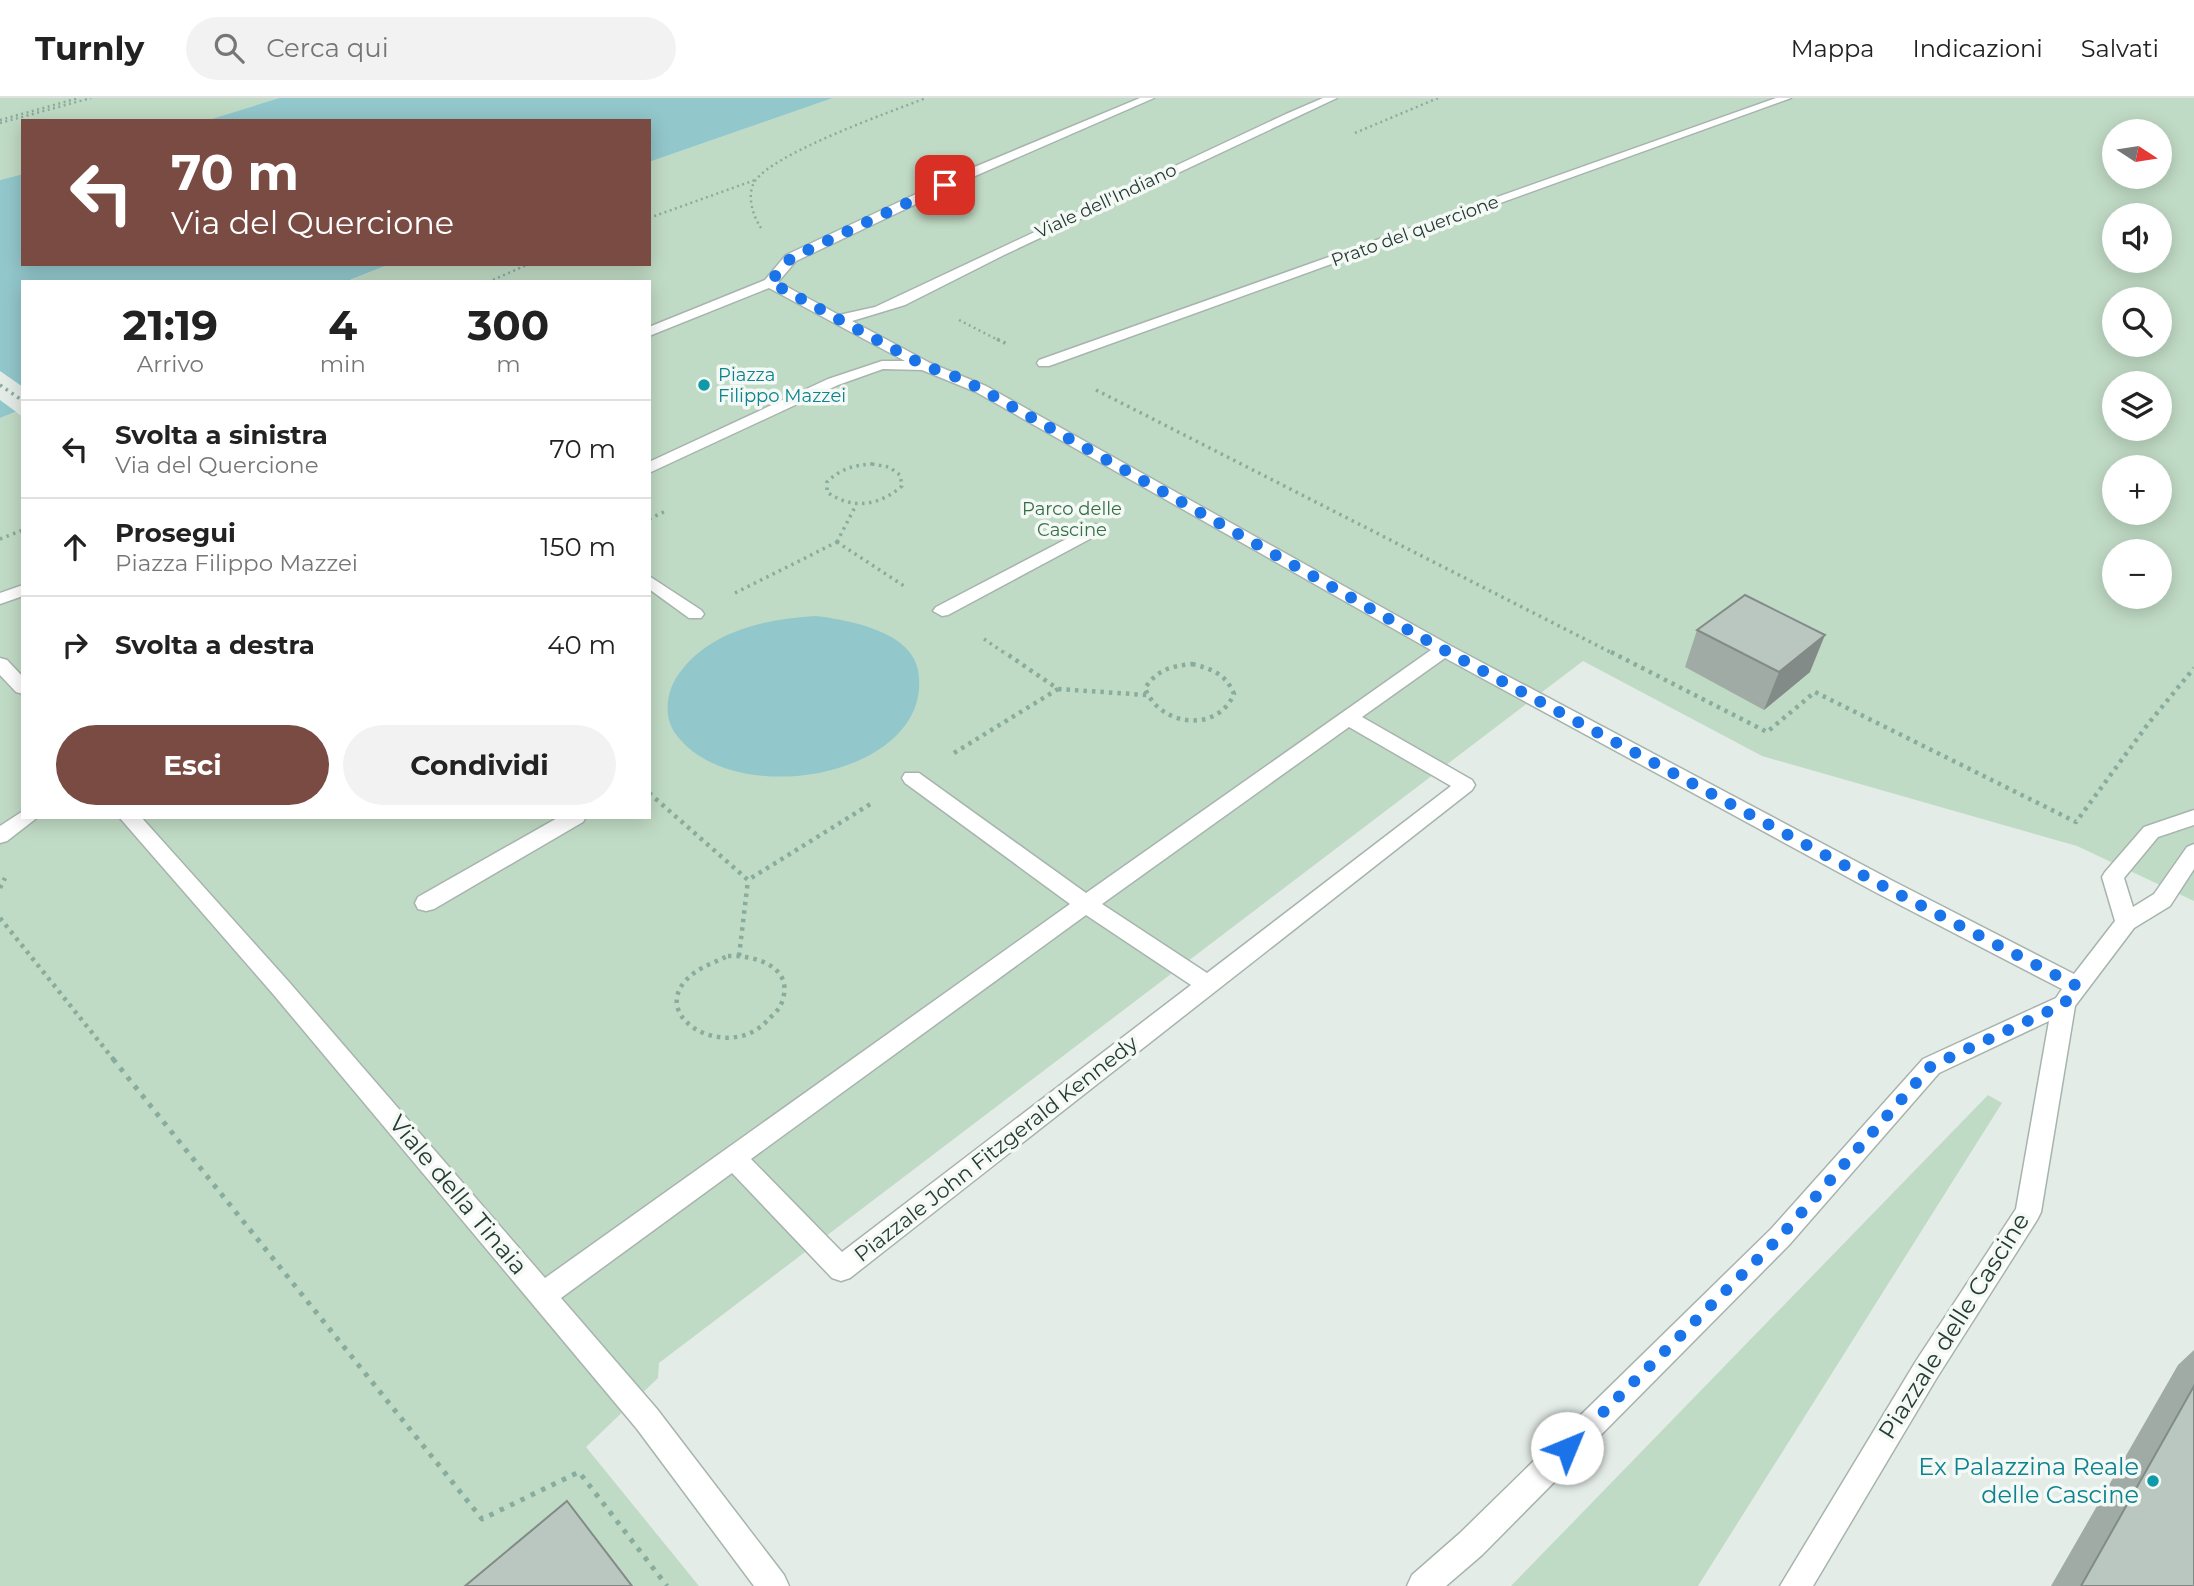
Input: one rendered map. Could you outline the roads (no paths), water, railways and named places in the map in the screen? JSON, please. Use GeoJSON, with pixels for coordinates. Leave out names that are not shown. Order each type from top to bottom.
{"type":"FeatureCollection","features":[{"type":"Feature","properties":{"kind":"street"},"geometry":{"type":"LineString","coordinates":[[651,331],[770,282],[797,254],[969,174],[1149,98]]}},
{"type":"Feature","properties":{"kind":"street","name":"Viale dell'Indiano"},"geometry":{"type":"LineString","coordinates":[[838,319],[862,317],[1332,98]]}},
{"type":"Feature","properties":{"kind":"street","name":"Prato del quercione"},"geometry":{"type":"LineString","coordinates":[[1044,363],[1786,98]]}},
{"type":"Feature","properties":{"kind":"street"},"geometry":{"type":"LineString","coordinates":[[770,282],[925,366],[981,389],[1444,650],[1883,886],[2071,995]]}},
{"type":"Feature","properties":{"kind":"street"},"geometry":{"type":"LineString","coordinates":[[651,467],[802,396],[862,371],[882,365],[925,366]]}},
{"type":"Feature","properties":{"kind":"street"},"geometry":{"type":"LineString","coordinates":[[942,611],[1096,529]]}},
{"type":"Feature","properties":{"kind":"street"},"geometry":{"type":"LineString","coordinates":[[651,582],[695,614]]}},
{"type":"Feature","properties":{"kind":"street"},"geometry":{"type":"LineString","coordinates":[[0,599],[21,591]]}},
{"type":"Feature","properties":{"kind":"street"},"geometry":{"type":"LineString","coordinates":[[543,1295],[1444,650]]}},
{"type":"Feature","properties":{"kind":"street"},"geometry":{"type":"LineString","coordinates":[[0,664],[21,686]]}},
{"type":"Feature","properties":{"kind":"street","name":"Piazzale John Fitzgerald Kennedy"},"geometry":{"type":"LineString","coordinates":[[734,1158],[841,1269],[1465,785],[1349,718]]}},
{"type":"Feature","properties":{"kind":"street"},"geometry":{"type":"LineString","coordinates":[[912,778],[1086,904],[1208,985]]}},
{"type":"Feature","properties":{"kind":"street"},"geometry":{"type":"LineString","coordinates":[[2126,922],[2113,877],[2151,832],[2194,817]]}},
{"type":"Feature","properties":{"kind":"street"},"geometry":{"type":"LineString","coordinates":[[0,836],[26,819]]}},
{"type":"Feature","properties":{"kind":"street","name":"Viale della Tinaia"},"geometry":{"type":"LineString","coordinates":[[131,819],[281,988],[647,1419],[773,1586]]}},
{"type":"Feature","properties":{"kind":"street"},"geometry":{"type":"LineString","coordinates":[[426,904],[573,819]]}},
{"type":"Feature","properties":{"kind":"street"},"geometry":{"type":"LineString","coordinates":[[1423,1586],[1471,1544],[1780,1237],[1931,1066],[2071,995],[2126,922],[2162,900],[2194,852]]}},
{"type":"Feature","properties":{"kind":"street","name":"Piazzale delle Cascine"},"geometry":{"type":"LineString","coordinates":[[1796,1586],[1926,1370],[2028,1212],[2071,995]]}},
{"type":"Feature","properties":{"kind":"water"},"geometry":{"type":"Polygon","coordinates":[[[279,98],[833,98],[651,161],[651,119],[211,119],[279,98]]]}},
{"type":"Feature","properties":{"kind":"water"},"geometry":{"type":"Polygon","coordinates":[[[21,175],[21,266],[385,266],[350,280],[21,280],[21,410],[0,418],[0,180],[21,175]]]}},
{"type":"Feature","properties":{"kind":"water"},"geometry":{"type":"Polygon","coordinates":[[[816,616],[876,630],[904,646],[913,657],[918,670],[915,706],[896,736],[864,758],[825,772],[782,777],[740,772],[703,758],[675,733],[668,713],[670,692],[676,678],[703,649],[738,630],[777,620],[816,616]]]}},
{"type":"Feature","properties":{"kind":"place","name":"Piazza Filippo Mazzei"},"geometry":{"type":"Point","coordinates":[704,385]}},
{"type":"Feature","properties":{"kind":"place","name":"Ex Palazzina Reale delle Cascine"},"geometry":{"type":"Point","coordinates":[2153,1481]}},
{"type":"Feature","properties":{"kind":"park label","name":"Parco delle Cascine"},"geometry":{"type":"Point","coordinates":[1072,519]}}]}
